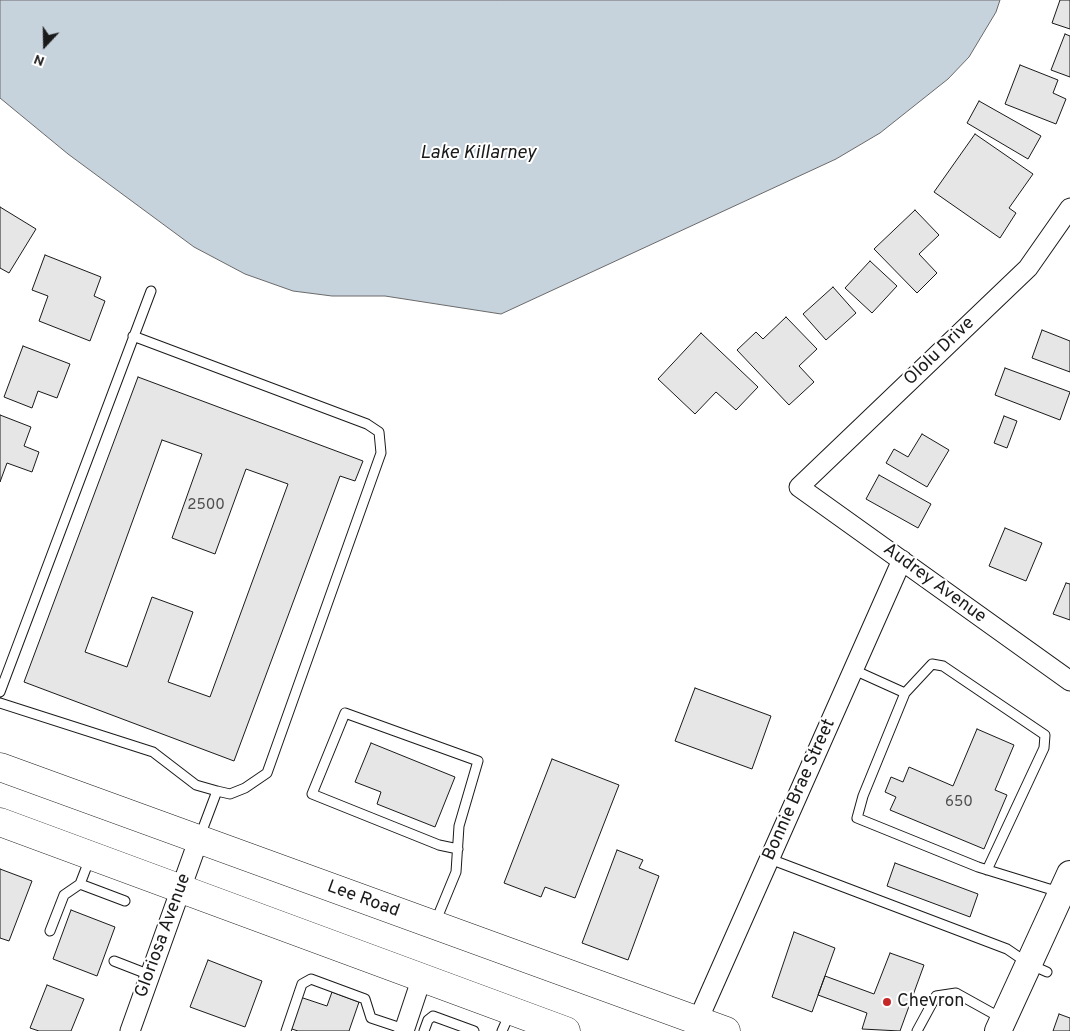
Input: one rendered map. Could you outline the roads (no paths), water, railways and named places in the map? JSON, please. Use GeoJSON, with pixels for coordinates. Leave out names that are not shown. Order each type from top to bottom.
{"type":"FeatureCollection","features":[{"type":"Feature","properties":{"kind":"main road","name":"Lee Road"},"geometry":{"type":"LineString","coordinates":[[0,768],[726,1031]]}},
{"type":"Feature","properties":{"kind":"main road"},"geometry":{"type":"LineString","coordinates":[[0,822],[422,977],[506,1021],[566,1031]]}},
{"type":"Feature","properties":{"kind":"main road"},"geometry":{"type":"LineString","coordinates":[[1000,1025],[1038,968],[1066,886]]}},
{"type":"Feature","properties":{"kind":"street","name":"Ololu Drive"},"geometry":{"type":"LineString","coordinates":[[799,487],[1028,268],[1070,208]]}},
{"type":"Feature","properties":{"kind":"street","name":"Audrey Avenue"},"geometry":{"type":"LineString","coordinates":[[799,487],[1070,680]]}},
{"type":"Feature","properties":{"kind":"street","name":"Bonnie Brae Street"},"geometry":{"type":"LineString","coordinates":[[698,1020],[902,560]]}},
{"type":"Feature","properties":{"kind":"street","name":"Gloriosa Avenue"},"geometry":{"type":"LineString","coordinates":[[130,1031],[198,841]]}},
{"type":"Feature","properties":{"kind":"street"},"geometry":{"type":"LineString","coordinates":[[404,1030],[422,977]]}},
{"type":"Feature","properties":{"kind":"lane"},"geometry":{"type":"LineString","coordinates":[[0,692],[151,291]]}},
{"type":"Feature","properties":{"kind":"lane"},"geometry":{"type":"LineString","coordinates":[[0,703],[153,752],[196,785],[216,791],[230,794],[245,788],[267,773],[381,453],[379,432],[367,424],[133,336]]}},
{"type":"Feature","properties":{"kind":"lane"},"geometry":{"type":"LineString","coordinates":[[987,870],[1044,748],[1045,736],[943,666],[932,664],[905,693],[863,796],[857,818],[987,870],[1066,886]]}},
{"type":"Feature","properties":{"kind":"lane"},"geometry":{"type":"LineString","coordinates":[[854,670],[905,693]]}},
{"type":"Feature","properties":{"kind":"lane"},"geometry":{"type":"LineString","coordinates":[[434,926],[456,872],[458,849],[460,826],[478,761],[345,713],[312,794],[439,845],[458,849]]}},
{"type":"Feature","properties":{"kind":"lane"},"geometry":{"type":"LineString","coordinates":[[198,841],[216,791]]}},
{"type":"Feature","properties":{"kind":"lane"},"geometry":{"type":"LineString","coordinates":[[50,931],[64,895],[80,884],[91,856]]}},
{"type":"Feature","properties":{"kind":"lane"},"geometry":{"type":"LineString","coordinates":[[770,859],[1007,949],[1038,968]]}},
{"type":"Feature","properties":{"kind":"lane"},"geometry":{"type":"LineString","coordinates":[[80,884],[125,901]]}},
{"type":"Feature","properties":{"kind":"lane"},"geometry":{"type":"LineString","coordinates":[[114,961],[150,975]]}},
{"type":"Feature","properties":{"kind":"lane"},"geometry":{"type":"LineString","coordinates":[[286,1031],[302,984],[311,979],[365,999],[371,1018],[404,1030]]}},
{"type":"Feature","properties":{"kind":"lane"},"geometry":{"type":"LineString","coordinates":[[917,1031],[936,996],[956,993],[1000,1025]]}},
{"type":"Feature","properties":{"kind":"lane"},"geometry":{"type":"LineString","coordinates":[[424,1031],[428,1020],[432,1016],[474,1031]]}},
{"type":"Feature","properties":{"kind":"water","name":"Lake Killarney"},"geometry":{"type":"Polygon","coordinates":[[[0,0],[1000,0],[996,12],[969,57],[948,79],[880,133],[836,159],[501,314],[385,296],[332,296],[293,291],[245,274],[194,247],[68,154],[0,98],[0,0]]]}},
{"type":"Feature","properties":{"kind":"place","name":"Chevron"},"geometry":{"type":"Point","coordinates":[887,1002]}}]}
